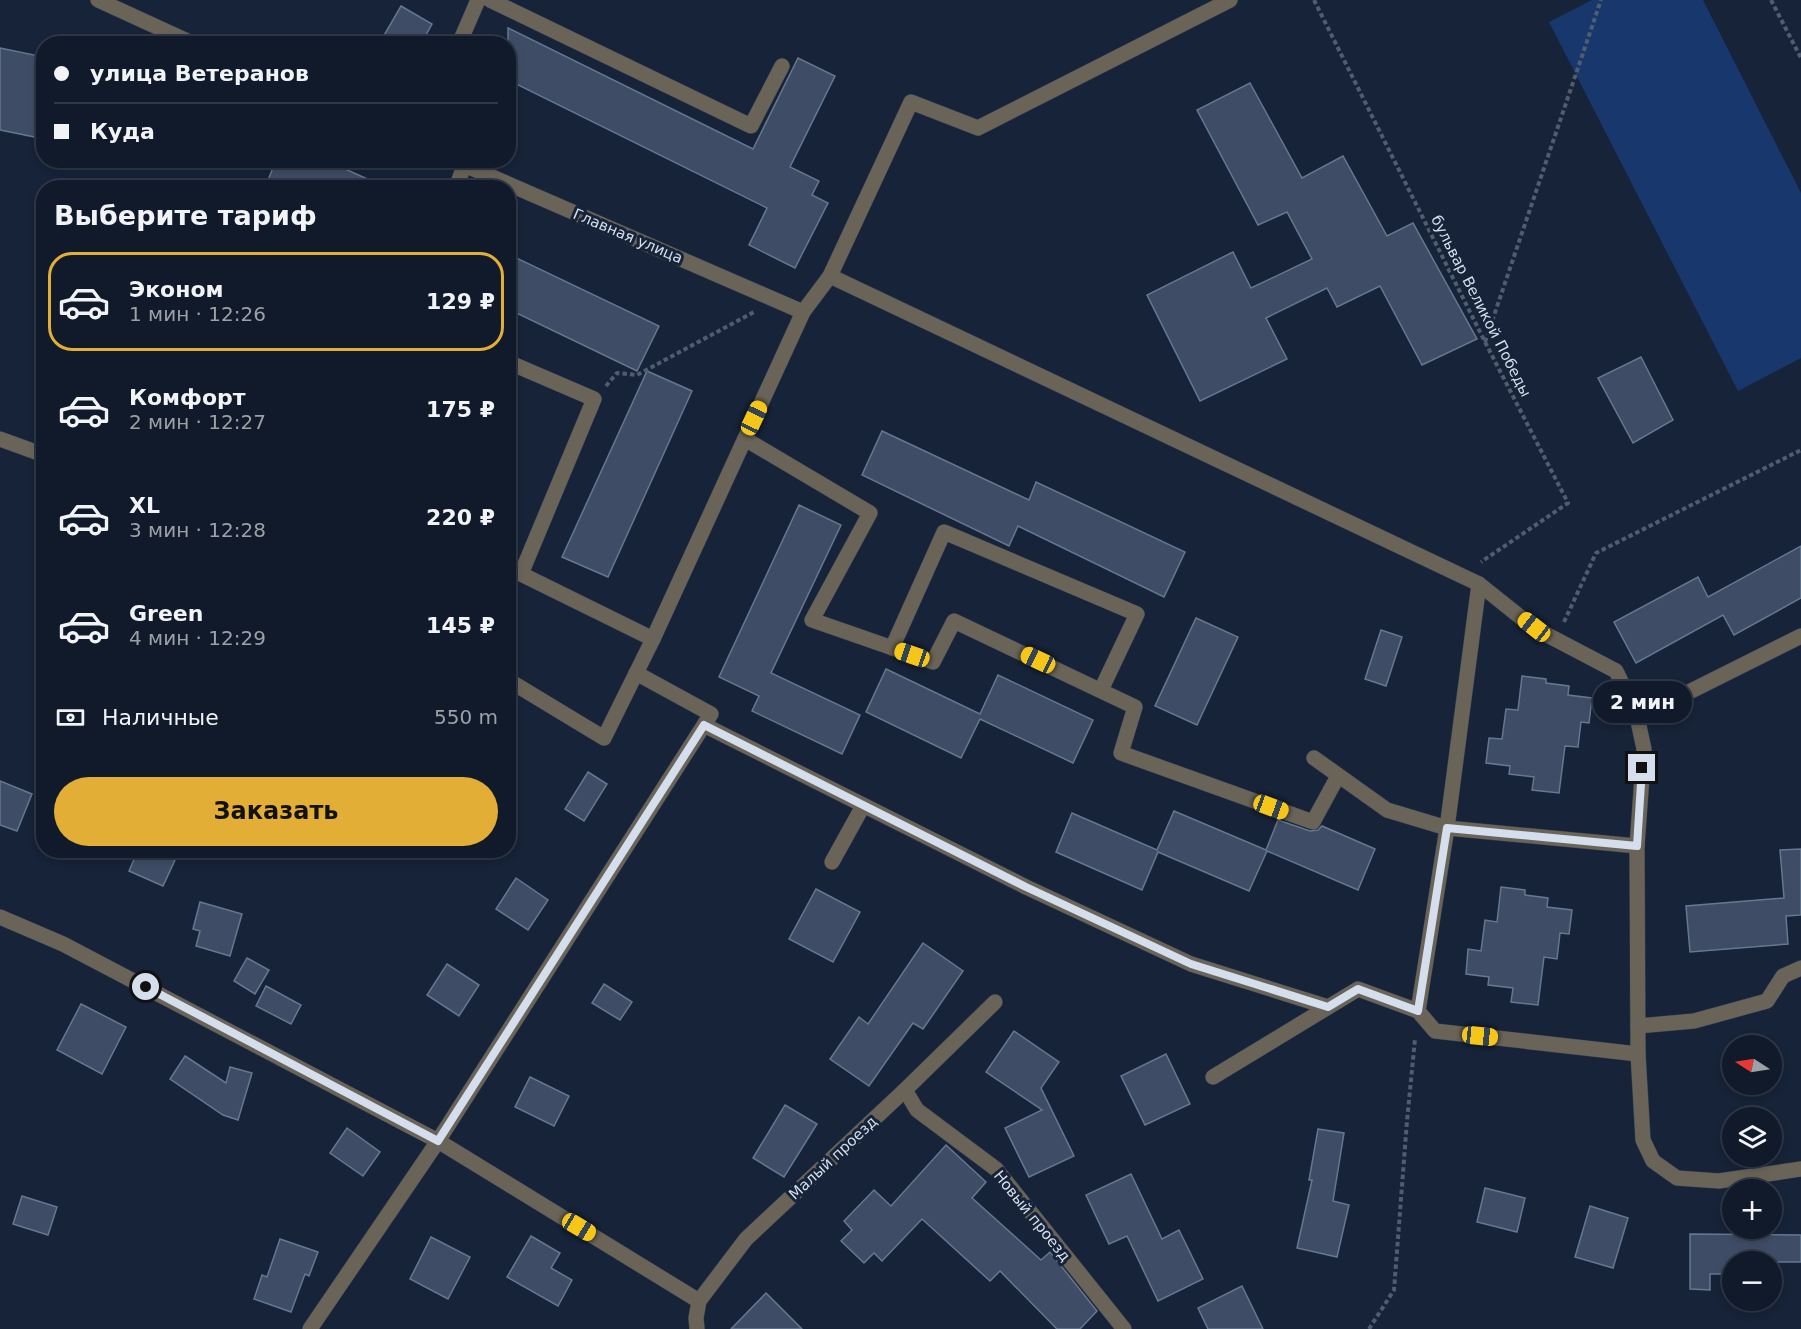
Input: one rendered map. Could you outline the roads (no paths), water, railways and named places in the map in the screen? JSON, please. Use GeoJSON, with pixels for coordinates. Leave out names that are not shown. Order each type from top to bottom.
{"type":"FeatureCollection","features":[{"type":"Feature","properties":{"kind":"street"},"geometry":{"type":"LineString","coordinates":[[98,0],[177,36]]}},
{"type":"Feature","properties":{"kind":"street"},"geometry":{"type":"LineString","coordinates":[[462,36],[478,0]]}},
{"type":"Feature","properties":{"kind":"street"},"geometry":{"type":"LineString","coordinates":[[490,0],[751,126],[782,66]]}},
{"type":"Feature","properties":{"kind":"street"},"geometry":{"type":"LineString","coordinates":[[516,685],[604,738],[653,639],[803,312],[830,276],[911,102],[978,128],[1230,0]]}},
{"type":"Feature","properties":{"kind":"street","name":"Главная улица"},"geometry":{"type":"LineString","coordinates":[[470,168],[497,180]]}},
{"type":"Feature","properties":{"kind":"street","name":"Главная улица"},"geometry":{"type":"LineString","coordinates":[[516,188],[803,312]]}},
{"type":"Feature","properties":{"kind":"street"},"geometry":{"type":"LineString","coordinates":[[830,276],[1479,584],[1534,627],[1616,671],[1637,718],[1644,749],[1637,846],[1638,1054],[1643,1140],[1653,1161],[1677,1178],[1719,1181],[1801,1169]]}},
{"type":"Feature","properties":{"kind":"street"},"geometry":{"type":"LineString","coordinates":[[516,365],[594,399],[521,574],[653,639]]}},
{"type":"Feature","properties":{"kind":"street"},"geometry":{"type":"LineString","coordinates":[[0,439],[36,452]]}},
{"type":"Feature","properties":{"kind":"street"},"geometry":{"type":"LineString","coordinates":[[745,439],[870,513],[812,620],[933,662],[954,621],[1135,707],[1121,753],[1313,822],[1338,776]]}},
{"type":"Feature","properties":{"kind":"street"},"geometry":{"type":"LineString","coordinates":[[892,648],[944,532],[1137,614],[1101,690]]}},
{"type":"Feature","properties":{"kind":"street"},"geometry":{"type":"LineString","coordinates":[[1418,1011],[1447,828],[1479,584]]}},
{"type":"Feature","properties":{"kind":"street"},"geometry":{"type":"LineString","coordinates":[[1637,718],[1801,636]]}},
{"type":"Feature","properties":{"kind":"street"},"geometry":{"type":"LineString","coordinates":[[310,1329],[438,1141],[711,714],[636,673]]}},
{"type":"Feature","properties":{"kind":"street"},"geometry":{"type":"LineString","coordinates":[[704,725],[1026,887],[1191,964],[1328,1007]]}},
{"type":"Feature","properties":{"kind":"street"},"geometry":{"type":"LineString","coordinates":[[1314,758],[1388,810],[1447,828],[1637,846]]}},
{"type":"Feature","properties":{"kind":"street"},"geometry":{"type":"LineString","coordinates":[[832,862],[863,806]]}},
{"type":"Feature","properties":{"kind":"street"},"geometry":{"type":"LineString","coordinates":[[0,917],[63,944],[438,1141],[699,1301],[697,1329]]}},
{"type":"Feature","properties":{"kind":"street"},"geometry":{"type":"LineString","coordinates":[[1638,1026],[1694,1021],[1767,1001],[1782,976],[1801,968]]}},
{"type":"Feature","properties":{"kind":"street"},"geometry":{"type":"LineString","coordinates":[[1213,1077],[1358,989],[1418,1011],[1435,1031],[1638,1054]]}},
{"type":"Feature","properties":{"kind":"street","name":"Малый проезд"},"geometry":{"type":"LineString","coordinates":[[699,1301],[746,1239],[995,1002]]}},
{"type":"Feature","properties":{"kind":"street","name":"Новый проезд"},"geometry":{"type":"LineString","coordinates":[[905,1090],[917,1110],[996,1169],[1124,1329]]}}]}
